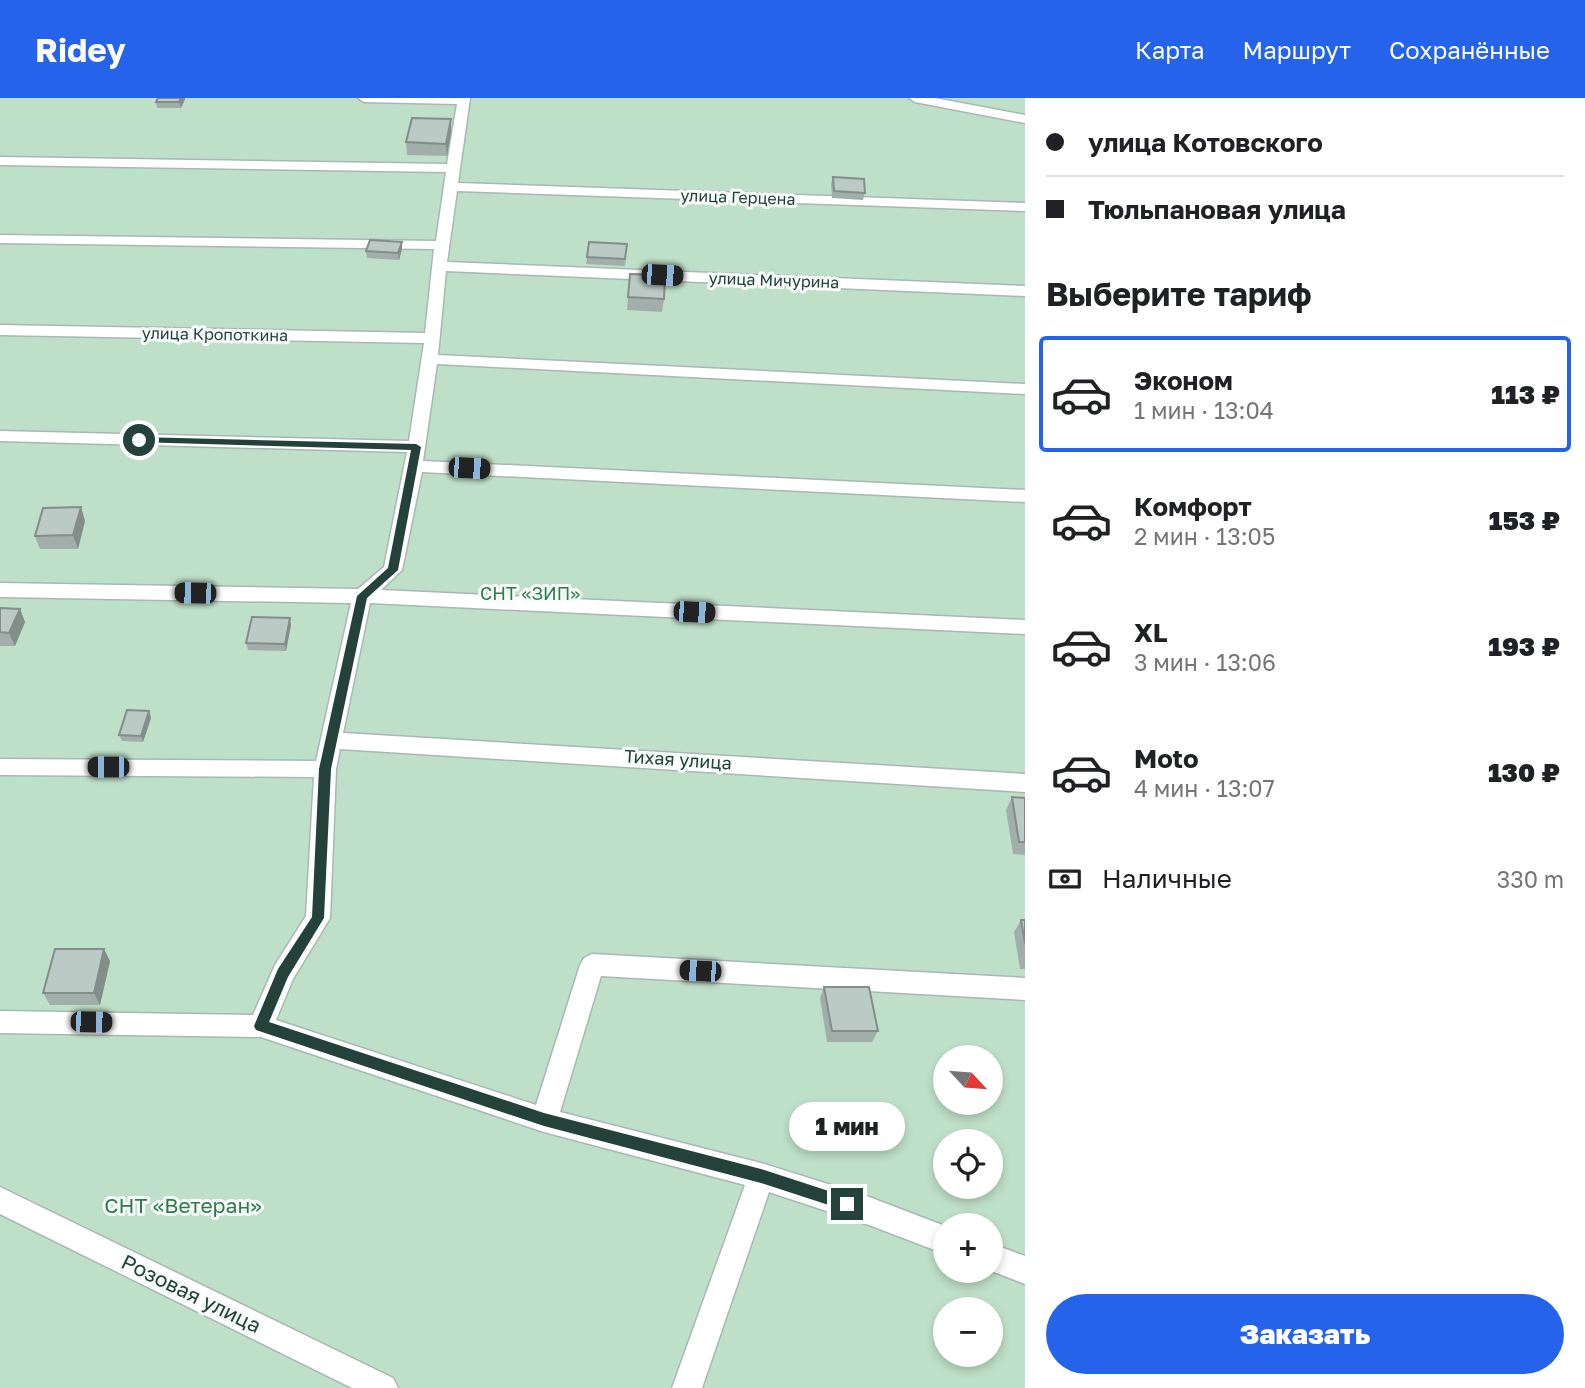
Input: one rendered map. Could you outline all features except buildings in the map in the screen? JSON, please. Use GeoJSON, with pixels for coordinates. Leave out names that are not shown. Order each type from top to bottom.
{"type":"FeatureCollection","features":[{"type":"Feature","properties":{"kind":"street"},"geometry":{"type":"LineString","coordinates":[[261,1026],[283,973],[318,918],[325,769],[362,596],[393,570],[430,359],[439,266],[464,99],[364,98]]}},
{"type":"Feature","properties":{"kind":"street"},"geometry":{"type":"LineString","coordinates":[[915,98],[1025,119]]}},
{"type":"Feature","properties":{"kind":"street"},"geometry":{"type":"LineString","coordinates":[[0,162],[454,168]]}},
{"type":"Feature","properties":{"kind":"street","name":"улица Герцена"},"geometry":{"type":"LineString","coordinates":[[451,187],[1025,207]]}},
{"type":"Feature","properties":{"kind":"street"},"geometry":{"type":"LineString","coordinates":[[0,239],[443,245]]}},
{"type":"Feature","properties":{"kind":"street","name":"улица Мичурина"},"geometry":{"type":"LineString","coordinates":[[439,266],[1025,291]]}},
{"type":"Feature","properties":{"kind":"street","name":"улица Кропоткина"},"geometry":{"type":"LineString","coordinates":[[0,330],[431,338]]}},
{"type":"Feature","properties":{"kind":"street"},"geometry":{"type":"LineString","coordinates":[[430,359],[1025,389]]}},
{"type":"Feature","properties":{"kind":"street"},"geometry":{"type":"LineString","coordinates":[[0,436],[415,456],[1025,496]]}},
{"type":"Feature","properties":{"kind":"street"},"geometry":{"type":"LineString","coordinates":[[0,590],[362,596],[1025,628]]}},
{"type":"Feature","properties":{"kind":"street","name":"Тихая улица"},"geometry":{"type":"LineString","coordinates":[[331,740],[1025,783]]}},
{"type":"Feature","properties":{"kind":"street"},"geometry":{"type":"LineString","coordinates":[[0,767],[325,769]]}},
{"type":"Feature","properties":{"kind":"street"},"geometry":{"type":"LineString","coordinates":[[544,1119],[592,965],[1025,989]]}},
{"type":"Feature","properties":{"kind":"street"},"geometry":{"type":"LineString","coordinates":[[0,1022],[261,1026],[544,1119],[761,1176],[869,1211],[933,1235]]}},
{"type":"Feature","properties":{"kind":"street"},"geometry":{"type":"LineString","coordinates":[[687,1388],[761,1176]]}},
{"type":"Feature","properties":{"kind":"street","name":"Розовая улица"},"geometry":{"type":"LineString","coordinates":[[0,1200],[383,1388]]}},
{"type":"Feature","properties":{"kind":"street"},"geometry":{"type":"LineString","coordinates":[[1003,1262],[1025,1270]]}},
{"type":"Feature","properties":{"kind":"green space","name":"СНТ «ЗИП»"},"geometry":{"type":"Polygon","coordinates":[[[0,98],[1025,98],[1025,1388],[0,1388],[0,98]]]}},
{"type":"Feature","properties":{"kind":"route"},"geometry":{"type":"LineString","coordinates":[[139,440],[416,447],[393,570],[362,596],[325,769],[318,918],[283,973],[261,1026],[544,1119],[761,1176],[847,1204]]}},
{"type":"Feature","properties":{"kind":"park label","name":"СНТ «Ветеран»"},"geometry":{"type":"Point","coordinates":[183,1206]}}]}
